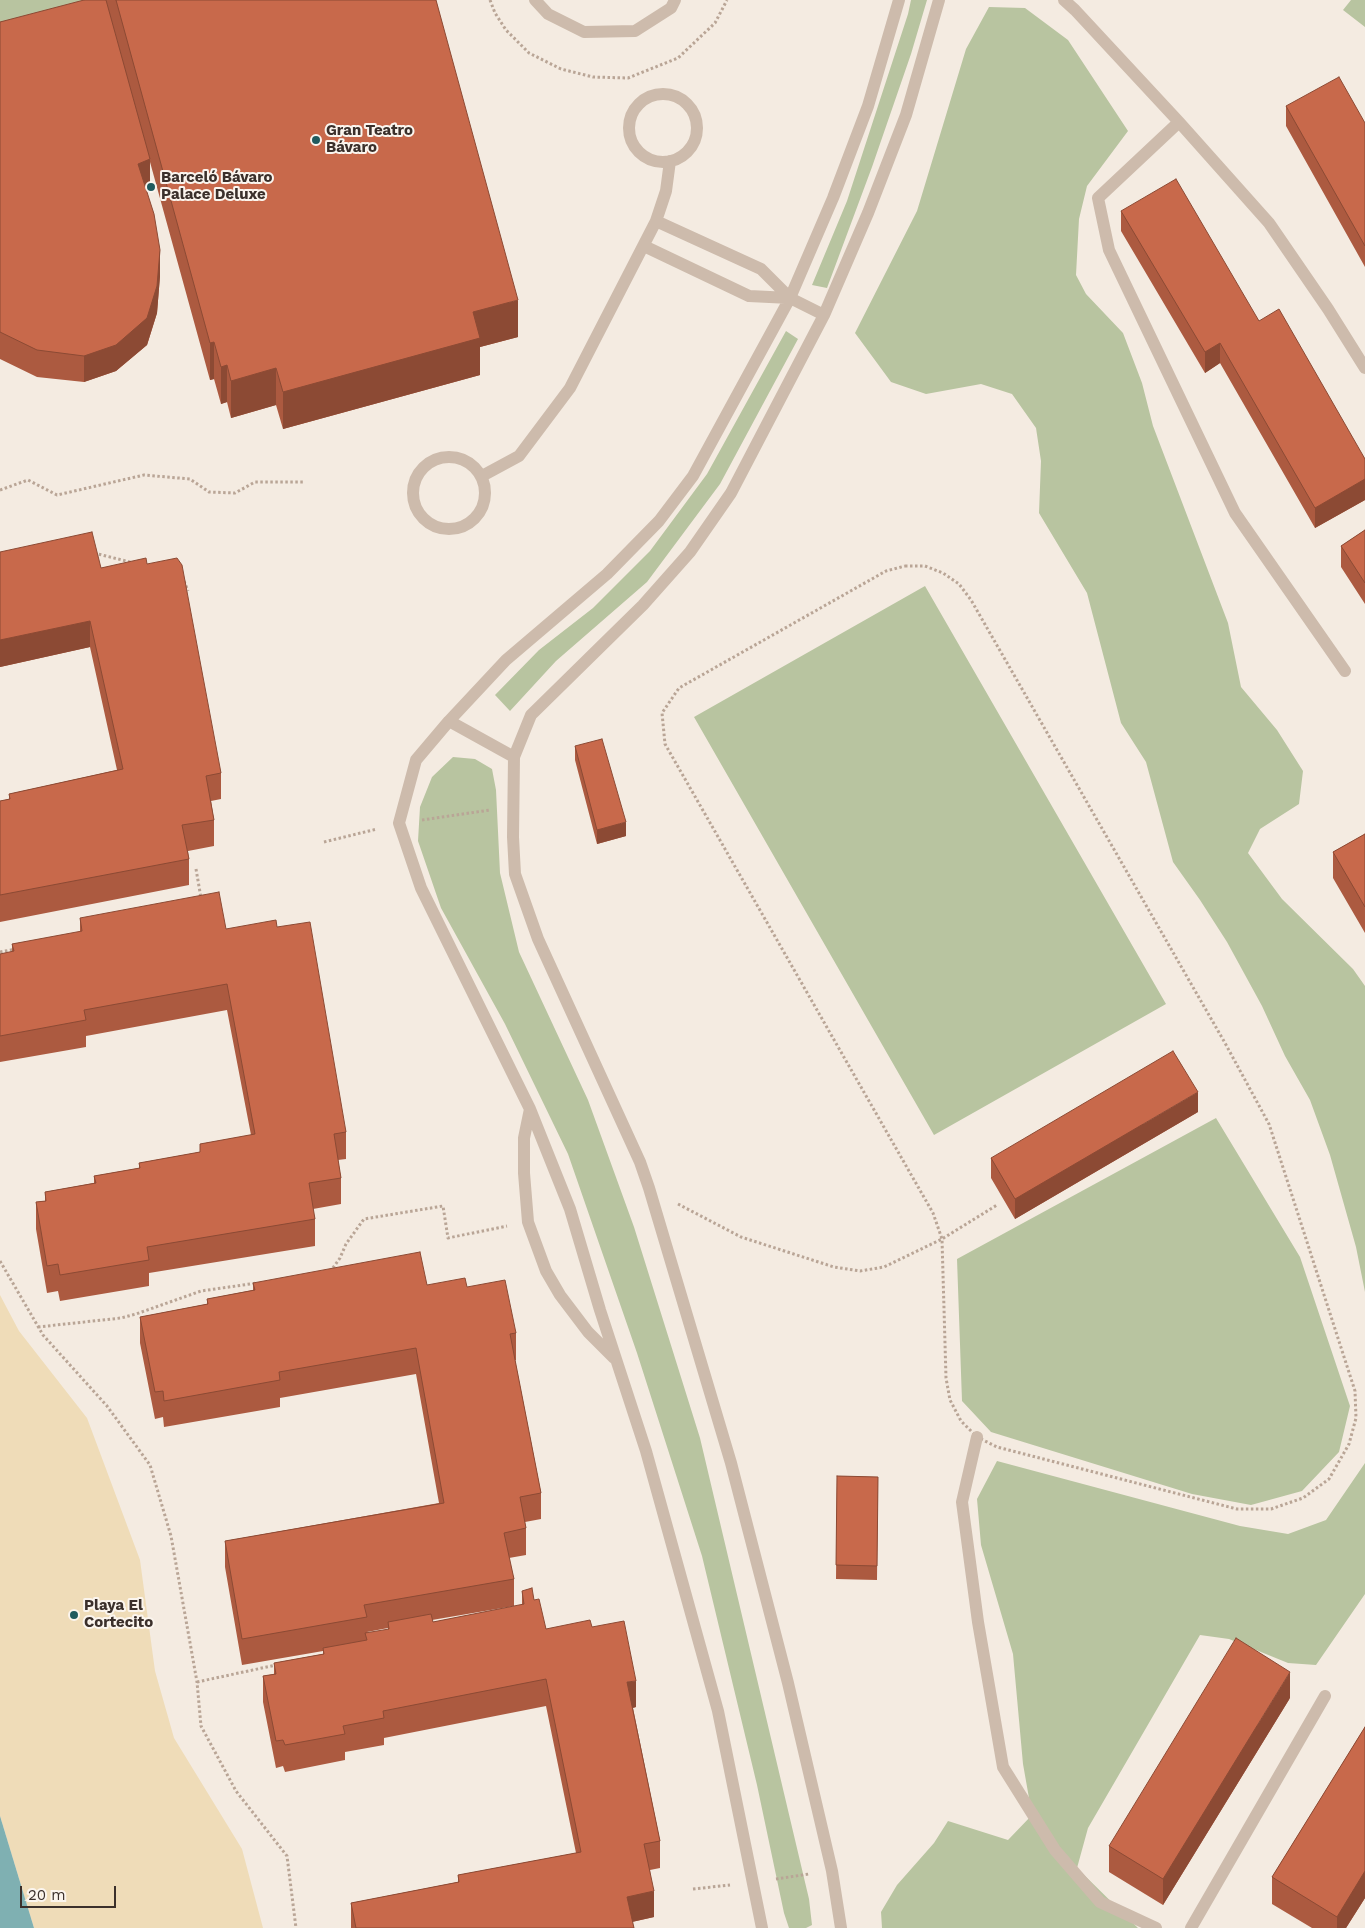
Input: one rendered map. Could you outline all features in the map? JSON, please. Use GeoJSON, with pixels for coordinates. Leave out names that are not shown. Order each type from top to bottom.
{"type":"FeatureCollection","features":[{"type":"Feature","properties":{"kind":"lane"},"geometry":{"type":"LineString","coordinates":[[535,0],[548,14],[584,32],[634,31],[671,8],[675,0]]}},
{"type":"Feature","properties":{"kind":"lane"},"geometry":{"type":"LineString","coordinates":[[762,1928],[718,1712],[646,1451],[570,1209],[530,1109],[421,888],[399,823],[416,760],[449,721],[506,660],[607,574],[659,521],[692,476],[790,298],[833,198],[868,106],[899,0]]}},
{"type":"Feature","properties":{"kind":"lane"},"geometry":{"type":"LineString","coordinates":[[841,1928],[832,1872],[788,1683],[731,1463],[649,1188],[640,1162],[538,940],[515,874],[513,837],[514,757],[531,715],[643,605],[690,552],[731,493],[824,315],[868,213],[906,115],[939,0]]}},
{"type":"Feature","properties":{"kind":"lane"},"geometry":{"type":"LineString","coordinates":[[1064,0],[1180,122],[1269,223],[1328,309],[1365,368]]}},
{"type":"Feature","properties":{"kind":"lane"},"geometry":{"type":"LineString","coordinates":[[666,94],[683,100],[691,109],[697,128],[695,139],[689,150],[682,156],[670,161],[659,162],[639,152],[632,143],[629,130],[630,118],[639,103],[650,97],[666,94]]}},
{"type":"Feature","properties":{"kind":"lane"},"geometry":{"type":"LineString","coordinates":[[1180,122],[1098,198],[1109,250],[1235,513],[1345,671]]}},
{"type":"Feature","properties":{"kind":"lane"},"geometry":{"type":"LineString","coordinates":[[482,476],[519,456],[570,388],[656,221],[666,191],[670,161]]}},
{"type":"Feature","properties":{"kind":"lane"},"geometry":{"type":"LineString","coordinates":[[656,221],[761,269],[790,298],[824,315]]}},
{"type":"Feature","properties":{"kind":"lane"},"geometry":{"type":"LineString","coordinates":[[644,246],[749,296],[790,298]]}},
{"type":"Feature","properties":{"kind":"lane"},"geometry":{"type":"LineString","coordinates":[[444,456],[462,458],[473,464],[482,476],[486,489],[482,509],[475,519],[463,526],[451,530],[439,528],[422,517],[416,508],[413,486],[418,474],[432,460],[444,456]]}},
{"type":"Feature","properties":{"kind":"lane"},"geometry":{"type":"LineString","coordinates":[[449,721],[514,757]]}},
{"type":"Feature","properties":{"kind":"lane"},"geometry":{"type":"LineString","coordinates":[[530,1109],[524,1138],[524,1173],[528,1222],[546,1271],[560,1296],[588,1332],[617,1360]]}},
{"type":"Feature","properties":{"kind":"lane"},"geometry":{"type":"LineString","coordinates":[[977,1437],[962,1502],[978,1622],[1003,1767],[1055,1850],[1100,1902],[1156,1928]]}},
{"type":"Feature","properties":{"kind":"lane"},"geometry":{"type":"LineString","coordinates":[[1191,1928],[1325,1696]]}},
{"type":"Feature","properties":{"kind":"path"},"geometry":{"type":"LineString","coordinates":[[0,490],[28,480],[57,496],[144,475],[190,479],[208,492],[235,493],[255,482],[303,482]]}},
{"type":"Feature","properties":{"kind":"path"},"geometry":{"type":"LineString","coordinates":[[94,553],[138,564]]}},
{"type":"Feature","properties":{"kind":"path"},"geometry":{"type":"LineString","coordinates":[[905,566],[925,566],[943,573],[959,584],[971,600],[1225,1043],[1269,1124],[1356,1391],[1356,1418],[1349,1444],[1329,1479],[1303,1498],[1271,1509],[1237,1509],[997,1447],[977,1437],[961,1421],[957,1414],[950,1400],[946,1378],[942,1238],[932,1214],[665,744],[662,713],[679,688],[886,571],[905,566]]}},
{"type":"Feature","properties":{"kind":"path"},"geometry":{"type":"LineString","coordinates":[[177,578],[184,581],[188,591]]}},
{"type":"Feature","properties":{"kind":"path"},"geometry":{"type":"LineString","coordinates":[[196,869],[202,907]]}},
{"type":"Feature","properties":{"kind":"path"},"geometry":{"type":"LineString","coordinates":[[0,952],[19,948]]}},
{"type":"Feature","properties":{"kind":"path"},"geometry":{"type":"LineString","coordinates":[[649,1188],[741,1237],[834,1267],[860,1271],[884,1267],[942,1238],[997,1206]]}},
{"type":"Feature","properties":{"kind":"path"},"geometry":{"type":"LineString","coordinates":[[329,1273],[340,1258],[346,1244],[364,1219],[443,1206],[448,1238],[497,1228]]}},
{"type":"Feature","properties":{"kind":"path"},"geometry":{"type":"LineString","coordinates":[[0,1260],[43,1335],[107,1406],[150,1464],[171,1536],[197,1682],[201,1726],[236,1791],[287,1856],[296,1928]]}},
{"type":"Feature","properties":{"kind":"path"},"geometry":{"type":"LineString","coordinates":[[38,1326],[120,1318],[201,1291],[264,1282]]}},
{"type":"Feature","properties":{"kind":"path"},"geometry":{"type":"LineString","coordinates":[[197,1682],[283,1664]]}},
{"type":"Feature","properties":{"kind":"green space"},"geometry":{"type":"Polygon","coordinates":[[[0,0],[96,0],[0,26],[0,0]]]}},
{"type":"Feature","properties":{"kind":"green space"},"geometry":{"type":"Polygon","coordinates":[[[911,0],[927,0],[911,54],[872,167],[827,288],[812,285],[847,201],[911,0]]]}},
{"type":"Feature","properties":{"kind":"green space"},"geometry":{"type":"Polygon","coordinates":[[[1351,0],[1365,0],[1365,27],[1343,10],[1351,0]]]}},
{"type":"Feature","properties":{"kind":"green space"},"geometry":{"type":"Polygon","coordinates":[[[989,7],[1025,8],[1068,40],[1128,131],[1087,186],[1079,219],[1076,275],[1086,294],[1123,333],[1142,383],[1153,426],[1228,623],[1241,687],[1277,730],[1303,771],[1299,804],[1260,829],[1248,853],[1282,899],[1353,969],[1365,986],[1365,1292],[1356,1247],[1330,1155],[1310,1100],[1285,1056],[1262,1006],[1227,942],[1173,862],[1146,762],[1121,723],[1087,593],[1039,513],[1041,461],[1036,428],[1012,394],[981,384],[926,394],[891,382],[855,333],[917,211],[966,49],[989,7]]]}},
{"type":"Feature","properties":{"kind":"green space"},"geometry":{"type":"Polygon","coordinates":[[[786,331],[798,339],[720,484],[647,582],[556,661],[510,711],[495,695],[539,650],[593,608],[650,551],[707,474],[786,331]]]}},
{"type":"Feature","properties":{"kind":"green space"},"geometry":{"type":"Polygon","coordinates":[[[925,586],[1166,1004],[934,1135],[694,717],[925,586]]]}},
{"type":"Feature","properties":{"kind":"green space"},"geometry":{"type":"Polygon","coordinates":[[[453,757],[475,759],[492,769],[496,790],[500,873],[519,952],[588,1100],[634,1227],[700,1438],[809,1899],[812,1925],[806,1928],[789,1928],[784,1913],[757,1785],[702,1556],[637,1353],[568,1154],[505,1024],[441,908],[418,841],[420,807],[432,777],[453,757]]]}},
{"type":"Feature","properties":{"kind":"green space"},"geometry":{"type":"Polygon","coordinates":[[[1216,1118],[1300,1257],[1350,1406],[1339,1452],[1302,1491],[1251,1505],[1192,1494],[991,1432],[962,1401],[957,1259],[1216,1118]]]}},
{"type":"Feature","properties":{"kind":"green space"},"geometry":{"type":"Polygon","coordinates":[[[997,1461],[1240,1526],[1288,1534],[1326,1520],[1365,1463],[1365,1594],[1316,1665],[1288,1663],[1229,1639],[1200,1635],[1088,1828],[1077,1868],[1138,1928],[882,1928],[881,1912],[897,1885],[934,1843],[948,1821],[1008,1840],[1032,1815],[1023,1764],[1013,1654],[981,1545],[977,1499],[997,1461]]]}},
{"type":"Feature","properties":{"kind":"sand","name":"Playa El Cortecito"},"geometry":{"type":"Polygon","coordinates":[[[0,1295],[19,1331],[87,1418],[140,1560],[155,1671],[174,1738],[242,1849],[263,1928],[34,1928],[0,1816],[0,1295]]]}},
{"type":"Feature","properties":{"kind":"water"},"geometry":{"type":"Polygon","coordinates":[[[0,1816],[34,1928],[0,1928],[0,1816]]]}},
{"type":"Feature","properties":{"kind":"building"},"geometry":{"type":"Polygon","coordinates":[[[84,0],[106,0],[150,159],[138,164],[154,214],[160,250],[157,286],[147,318],[116,345],[84,356],[37,350],[0,332],[0,22],[84,0]]]}},
{"type":"Feature","properties":{"kind":"building"},"geometry":{"type":"Polygon","coordinates":[[[116,0],[436,0],[518,300],[473,312],[480,338],[283,392],[276,368],[231,381],[227,365],[221,367],[214,342],[210,343],[116,0]]]}},
{"type":"Feature","properties":{"kind":"building"},"geometry":{"type":"Polygon","coordinates":[[[1339,77],[1365,123],[1365,246],[1286,106],[1339,77]]]}},
{"type":"Feature","properties":{"kind":"building"},"geometry":{"type":"Polygon","coordinates":[[[1176,179],[1259,321],[1279,309],[1365,459],[1365,479],[1315,508],[1220,343],[1205,352],[1121,211],[1176,179]]]}},
{"type":"Feature","properties":{"kind":"building"},"geometry":{"type":"Polygon","coordinates":[[[1365,530],[1365,583],[1341,546],[1365,530]]]}},
{"type":"Feature","properties":{"kind":"building"},"geometry":{"type":"Polygon","coordinates":[[[92,532],[101,568],[146,558],[147,564],[177,558],[182,565],[221,773],[206,776],[214,820],[182,825],[189,859],[0,895],[0,801],[10,799],[9,794],[123,769],[90,621],[0,640],[0,552],[92,532]]]}},
{"type":"Feature","properties":{"kind":"building"},"geometry":{"type":"Polygon","coordinates":[[[602,739],[626,822],[597,830],[575,746],[602,739]]]}},
{"type":"Feature","properties":{"kind":"building"},"geometry":{"type":"Polygon","coordinates":[[[1365,834],[1365,907],[1333,852],[1365,834]]]}},
{"type":"Feature","properties":{"kind":"building"},"geometry":{"type":"Polygon","coordinates":[[[219,892],[226,929],[276,920],[277,927],[310,922],[346,1132],[334,1134],[341,1178],[309,1183],[315,1219],[147,1247],[149,1260],[60,1275],[58,1264],[47,1266],[36,1202],[46,1201],[45,1192],[96,1183],[94,1176],[140,1168],[139,1163],[200,1152],[200,1144],[255,1134],[227,984],[84,1010],[86,1020],[0,1036],[0,954],[14,951],[12,944],[82,931],[80,918],[219,892]]]}},
{"type":"Feature","properties":{"kind":"building"},"geometry":{"type":"Polygon","coordinates":[[[1173,1051],[1198,1092],[1015,1199],[991,1158],[1173,1051]]]}},
{"type":"Feature","properties":{"kind":"building"},"geometry":{"type":"Polygon","coordinates":[[[420,1252],[427,1285],[465,1278],[467,1287],[505,1280],[516,1333],[510,1334],[541,1493],[520,1497],[526,1528],[504,1533],[514,1579],[364,1605],[367,1617],[242,1639],[225,1541],[444,1503],[416,1348],[279,1372],[280,1380],[164,1401],[163,1391],[155,1392],[140,1317],[208,1304],[207,1299],[255,1290],[253,1283],[420,1252]]]}},
{"type":"Feature","properties":{"kind":"building"},"geometry":{"type":"Polygon","coordinates":[[[837,1476],[878,1477],[877,1566],[836,1565],[837,1476]]]}},
{"type":"Feature","properties":{"kind":"building"},"geometry":{"type":"Polygon","coordinates":[[[532,1588],[534,1600],[539,1599],[546,1629],[590,1620],[592,1627],[624,1621],[636,1681],[627,1682],[660,1841],[644,1844],[654,1891],[627,1897],[634,1928],[356,1928],[351,1903],[459,1882],[458,1875],[581,1852],[546,1679],[383,1711],[384,1718],[343,1726],[345,1734],[285,1745],[283,1740],[276,1741],[263,1676],[276,1674],[274,1663],[324,1654],[323,1648],[367,1640],[365,1633],[389,1629],[388,1622],[431,1614],[433,1622],[524,1604],[522,1591],[532,1588]]]}},
{"type":"Feature","properties":{"kind":"building"},"geometry":{"type":"Polygon","coordinates":[[[1236,1638],[1290,1672],[1163,1879],[1109,1846],[1236,1638]]]}},
{"type":"Feature","properties":{"kind":"building"},"geometry":{"type":"Polygon","coordinates":[[[1365,1727],[1365,1871],[1337,1917],[1272,1877],[1365,1727]]]}},
{"type":"Feature","properties":{"kind":"place","name":"Gran Teatro Bávaro"},"geometry":{"type":"Point","coordinates":[316,140]}},
{"type":"Feature","properties":{"kind":"place","name":"Barceló Bávaro Palace Deluxe"},"geometry":{"type":"Point","coordinates":[151,187]}},
{"type":"Feature","properties":{"kind":"place","name":"Playa El Cortecito"},"geometry":{"type":"Point","coordinates":[74,1615]}}]}
